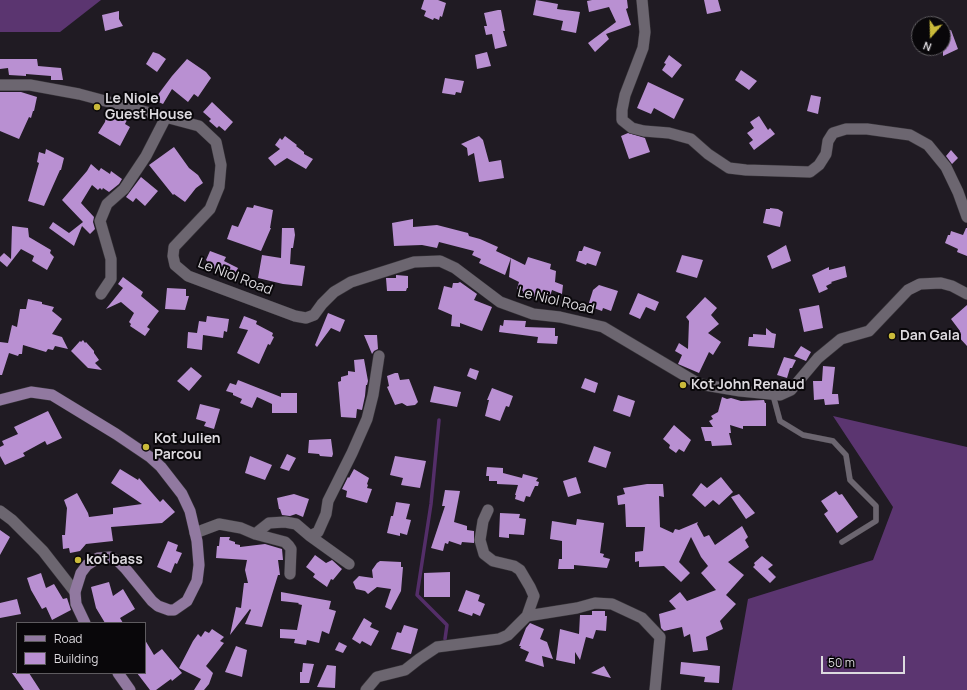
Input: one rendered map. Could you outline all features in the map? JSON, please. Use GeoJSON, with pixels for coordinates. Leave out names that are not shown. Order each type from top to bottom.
{"type":"FeatureCollection","features":[{"type":"Feature","properties":{"kind":"main road"},"geometry":{"type":"LineString","coordinates":[[0,400],[31,392],[52,395],[130,443],[161,467],[182,494],[190,511],[197,541],[199,566],[193,591],[187,600],[174,610],[169,610],[158,606],[118,562],[110,558],[98,558],[87,565],[81,573],[75,592],[76,604],[85,622]]}},
{"type":"Feature","properties":{"kind":"main road"},"geometry":{"type":"LineString","coordinates":[[119,674],[130,690]]}},
{"type":"Feature","properties":{"kind":"street"},"geometry":{"type":"LineString","coordinates":[[642,0],[645,32],[643,48],[622,110],[622,120],[632,128],[644,131],[669,133],[691,139],[708,154],[729,168],[810,172],[819,165],[826,154],[828,141],[833,133],[846,129],[867,129],[910,135],[928,145],[946,167],[967,216]]}},
{"type":"Feature","properties":{"kind":"street","name":"Le Niol Road"},"geometry":{"type":"LineString","coordinates":[[0,85],[30,85],[79,94],[199,126],[216,142],[221,165],[218,187],[210,209],[174,247],[173,256],[175,265],[188,276],[295,316],[306,318],[314,315],[334,292],[351,282],[414,262],[440,261],[455,268],[500,302],[533,314],[560,317],[603,327],[699,384],[780,395],[790,390],[818,358],[841,339],[868,331],[908,290],[920,284],[941,283],[952,286],[967,294]]}},
{"type":"Feature","properties":{"kind":"street"},"geometry":{"type":"LineString","coordinates":[[101,294],[110,279],[111,259],[100,221],[107,204],[124,189],[146,156],[166,117]]}},
{"type":"Feature","properties":{"kind":"street"},"geometry":{"type":"LineString","coordinates":[[310,536],[318,532],[326,514],[328,501],[367,419],[373,395],[379,356]]}},
{"type":"Feature","properties":{"kind":"street"},"geometry":{"type":"LineString","coordinates":[[366,690],[377,677],[405,670],[437,647],[499,639],[508,634],[527,616],[534,596],[520,570],[514,566],[493,561],[484,554],[480,540],[482,521],[488,510]]}},
{"type":"Feature","properties":{"kind":"street"},"geometry":{"type":"LineString","coordinates":[[0,511],[12,520],[43,551],[75,592]]}},
{"type":"Feature","properties":{"kind":"street"},"geometry":{"type":"LineString","coordinates":[[255,534],[269,523],[285,522],[296,524],[349,564]]}},
{"type":"Feature","properties":{"kind":"street"},"geometry":{"type":"LineString","coordinates":[[195,533],[219,524],[241,528],[255,534],[285,542],[291,549],[290,574]]}},
{"type":"Feature","properties":{"kind":"street"},"geometry":{"type":"LineString","coordinates":[[527,616],[577,608],[595,603],[612,604],[642,618],[660,638],[655,690]]}},
{"type":"Feature","properties":{"kind":"lane"},"geometry":{"type":"LineString","coordinates":[[773,395],[780,421],[803,435],[833,441],[846,455],[850,480],[876,506],[876,521],[842,542]]}},
{"type":"Feature","properties":{"kind":"shaded area"},"geometry":{"type":"Polygon","coordinates":[[[0,0],[101,0],[60,32],[0,32],[0,0]]]}},
{"type":"Feature","properties":{"kind":"shaded area"},"geometry":{"type":"Polygon","coordinates":[[[833,416],[967,447],[967,690],[732,690],[748,599],[873,560],[893,507],[833,416]]]}},
{"type":"Feature","properties":{"kind":"building"},"geometry":{"type":"Polygon","coordinates":[[[424,0],[438,0],[446,3],[442,17],[440,16],[439,20],[434,18],[433,20],[424,16],[426,11],[421,9],[424,0]]]}},
{"type":"Feature","properties":{"kind":"building"},"geometry":{"type":"Polygon","coordinates":[[[536,0],[558,4],[557,9],[580,12],[576,33],[561,30],[563,21],[533,15],[536,0]]]}},
{"type":"Feature","properties":{"kind":"building"},"geometry":{"type":"Polygon","coordinates":[[[627,0],[628,8],[626,9],[631,25],[606,34],[609,39],[595,52],[588,43],[616,22],[609,7],[589,12],[587,1],[627,0]]]}},
{"type":"Feature","properties":{"kind":"building"},"geometry":{"type":"Polygon","coordinates":[[[704,0],[718,0],[721,11],[707,14],[704,0]]]}},
{"type":"Feature","properties":{"kind":"building"},"geometry":{"type":"Polygon","coordinates":[[[501,10],[505,31],[503,31],[507,46],[495,49],[492,34],[486,35],[484,26],[487,26],[484,13],[501,10]]]}},
{"type":"Feature","properties":{"kind":"building"},"geometry":{"type":"Polygon","coordinates":[[[119,11],[119,19],[123,26],[105,31],[102,15],[119,11]]]}},
{"type":"Feature","properties":{"kind":"building"},"geometry":{"type":"Polygon","coordinates":[[[951,30],[958,49],[951,52],[951,30]]]}},
{"type":"Feature","properties":{"kind":"building"},"geometry":{"type":"Polygon","coordinates":[[[153,52],[166,59],[157,72],[146,64],[153,52]]]}},
{"type":"Feature","properties":{"kind":"building"},"geometry":{"type":"Polygon","coordinates":[[[487,52],[491,66],[477,69],[475,55],[487,52]]]}},
{"type":"Feature","properties":{"kind":"building"},"geometry":{"type":"Polygon","coordinates":[[[669,55],[682,65],[672,78],[662,70],[669,55]]]}},
{"type":"Feature","properties":{"kind":"building"},"geometry":{"type":"Polygon","coordinates":[[[0,59],[37,59],[38,66],[61,68],[63,80],[51,80],[51,76],[26,74],[26,76],[9,75],[8,68],[0,69],[0,59]]]}},
{"type":"Feature","properties":{"kind":"building"},"geometry":{"type":"Polygon","coordinates":[[[187,59],[206,72],[211,78],[198,97],[194,94],[188,102],[172,89],[163,104],[154,100],[172,76],[187,59]]]}},
{"type":"Feature","properties":{"kind":"building"},"geometry":{"type":"Polygon","coordinates":[[[741,70],[757,81],[749,90],[735,80],[741,70]]]}},
{"type":"Feature","properties":{"kind":"building"},"geometry":{"type":"Polygon","coordinates":[[[445,78],[464,81],[461,93],[456,92],[455,95],[442,93],[445,78]]]}},
{"type":"Feature","properties":{"kind":"building"},"geometry":{"type":"Polygon","coordinates":[[[648,82],[684,99],[674,119],[654,108],[651,114],[637,108],[648,82]]]}},
{"type":"Feature","properties":{"kind":"building"},"geometry":{"type":"Polygon","coordinates":[[[0,92],[21,92],[37,97],[31,118],[29,117],[19,139],[0,131],[0,92]]]}},
{"type":"Feature","properties":{"kind":"building"},"geometry":{"type":"Polygon","coordinates":[[[811,95],[821,97],[818,114],[807,111],[811,95]]]}},
{"type":"Feature","properties":{"kind":"building"},"geometry":{"type":"Polygon","coordinates":[[[212,102],[233,122],[225,131],[219,126],[217,128],[209,121],[211,119],[203,112],[212,102]]]}},
{"type":"Feature","properties":{"kind":"building"},"geometry":{"type":"Polygon","coordinates":[[[115,113],[127,120],[125,124],[130,127],[120,146],[98,133],[105,122],[106,117],[109,118],[110,116],[113,118],[115,113]]]}},
{"type":"Feature","properties":{"kind":"building"},"geometry":{"type":"Polygon","coordinates":[[[759,116],[768,130],[770,128],[775,134],[754,150],[749,143],[753,140],[747,133],[754,128],[750,122],[759,116]]]}},
{"type":"Feature","properties":{"kind":"building"},"geometry":{"type":"Polygon","coordinates":[[[628,133],[645,138],[650,152],[629,159],[621,136],[628,133]]]}},
{"type":"Feature","properties":{"kind":"building"},"geometry":{"type":"Polygon","coordinates":[[[285,136],[297,145],[296,146],[304,152],[304,154],[313,159],[306,169],[287,158],[275,166],[268,158],[280,149],[275,145],[280,138],[282,140],[285,136]]]}},
{"type":"Feature","properties":{"kind":"building"},"geometry":{"type":"Polygon","coordinates":[[[479,136],[483,140],[489,162],[501,160],[504,178],[479,182],[474,153],[468,156],[467,148],[461,144],[479,136]]]}},
{"type":"Feature","properties":{"kind":"building"},"geometry":{"type":"Polygon","coordinates":[[[174,147],[189,168],[198,175],[203,183],[196,188],[185,202],[174,194],[173,195],[149,165],[174,147]]]}},
{"type":"Feature","properties":{"kind":"building"},"geometry":{"type":"Polygon","coordinates":[[[46,149],[64,158],[61,170],[44,206],[28,201],[39,163],[37,162],[39,152],[45,154],[46,149]]]}},
{"type":"Feature","properties":{"kind":"building"},"geometry":{"type":"Polygon","coordinates":[[[951,150],[958,158],[952,164],[946,156],[951,150]]]}},
{"type":"Feature","properties":{"kind":"building"},"geometry":{"type":"Polygon","coordinates":[[[91,164],[99,171],[101,168],[110,174],[111,171],[122,179],[119,184],[109,192],[103,188],[102,190],[100,188],[98,190],[92,185],[81,203],[94,217],[93,222],[95,229],[90,234],[82,226],[74,246],[49,228],[53,222],[69,233],[83,222],[62,200],[87,171],[91,164]]]}},
{"type":"Feature","properties":{"kind":"building"},"geometry":{"type":"Polygon","coordinates":[[[141,177],[158,191],[145,206],[136,198],[133,202],[126,197],[141,177]]]}},
{"type":"Feature","properties":{"kind":"building"},"geometry":{"type":"Polygon","coordinates":[[[254,205],[273,210],[271,228],[261,251],[227,239],[232,225],[238,227],[247,207],[253,208],[254,205]]]}},
{"type":"Feature","properties":{"kind":"building"},"geometry":{"type":"Polygon","coordinates":[[[766,209],[778,209],[783,212],[780,227],[763,223],[766,209]]]}},
{"type":"Feature","properties":{"kind":"building"},"geometry":{"type":"Polygon","coordinates":[[[413,219],[413,227],[437,225],[468,233],[469,236],[498,247],[496,251],[511,258],[505,275],[479,263],[481,259],[472,255],[474,251],[439,242],[437,248],[422,245],[394,246],[392,223],[413,219]]]}},
{"type":"Feature","properties":{"kind":"building"},"geometry":{"type":"Polygon","coordinates":[[[12,226],[28,228],[29,237],[51,250],[50,253],[54,257],[47,270],[32,261],[34,256],[21,249],[7,267],[0,261],[0,257],[4,253],[11,259],[12,226]]]}},
{"type":"Feature","properties":{"kind":"building"},"geometry":{"type":"Polygon","coordinates":[[[282,228],[294,228],[295,235],[293,248],[291,248],[290,264],[305,266],[302,286],[283,284],[258,278],[262,255],[281,258],[282,228]]]}},
{"type":"Feature","properties":{"kind":"building"},"geometry":{"type":"Polygon","coordinates":[[[966,228],[967,256],[957,252],[958,249],[945,243],[951,231],[963,235],[966,228]]]}},
{"type":"Feature","properties":{"kind":"building"},"geometry":{"type":"Polygon","coordinates":[[[786,245],[791,261],[772,269],[767,256],[786,245]]]}},
{"type":"Feature","properties":{"kind":"building"},"geometry":{"type":"Polygon","coordinates":[[[584,246],[601,252],[596,266],[587,263],[586,265],[576,261],[579,251],[582,251],[584,246]]]}},
{"type":"Feature","properties":{"kind":"building"},"geometry":{"type":"Polygon","coordinates":[[[210,251],[226,257],[224,261],[238,268],[235,276],[207,266],[206,260],[210,251]]]}},
{"type":"Feature","properties":{"kind":"building"},"geometry":{"type":"Polygon","coordinates":[[[682,255],[703,260],[697,278],[676,272],[682,255]]]}},
{"type":"Feature","properties":{"kind":"building"},"geometry":{"type":"Polygon","coordinates":[[[528,257],[551,264],[550,269],[556,271],[555,282],[563,285],[562,294],[552,290],[549,299],[542,297],[541,299],[523,293],[523,291],[517,289],[519,282],[509,277],[511,258],[525,265],[528,257]]]}},
{"type":"Feature","properties":{"kind":"building"},"geometry":{"type":"Polygon","coordinates":[[[845,266],[847,277],[831,282],[832,283],[826,286],[828,289],[819,293],[812,275],[829,267],[829,270],[845,266]]]}},
{"type":"Feature","properties":{"kind":"building"},"geometry":{"type":"Polygon","coordinates":[[[396,275],[408,276],[408,288],[406,291],[387,291],[386,278],[396,278],[396,275]]]}},
{"type":"Feature","properties":{"kind":"building"},"geometry":{"type":"Polygon","coordinates":[[[123,277],[143,292],[141,296],[159,311],[147,327],[150,329],[145,336],[130,326],[131,324],[129,322],[134,313],[121,302],[106,309],[123,288],[118,284],[123,277]]]}},
{"type":"Feature","properties":{"kind":"building"},"geometry":{"type":"Polygon","coordinates":[[[460,282],[477,294],[474,300],[492,307],[482,331],[460,323],[460,327],[451,326],[452,315],[438,309],[444,286],[452,288],[453,283],[460,282]]]}},
{"type":"Feature","properties":{"kind":"building"},"geometry":{"type":"Polygon","coordinates":[[[599,285],[618,291],[611,311],[603,308],[602,311],[588,306],[593,290],[599,285]]]}},
{"type":"Feature","properties":{"kind":"building"},"geometry":{"type":"Polygon","coordinates":[[[167,288],[186,289],[186,296],[189,296],[185,310],[165,309],[167,288]]]}},
{"type":"Feature","properties":{"kind":"building"},"geometry":{"type":"Polygon","coordinates":[[[638,293],[659,302],[655,311],[646,307],[640,319],[629,314],[638,293]]]}},
{"type":"Feature","properties":{"kind":"building"},"geometry":{"type":"Polygon","coordinates":[[[705,297],[717,308],[711,315],[719,324],[708,333],[721,342],[713,355],[709,352],[699,373],[678,364],[682,355],[675,351],[679,343],[688,349],[689,321],[686,317],[705,297]]]}},
{"type":"Feature","properties":{"kind":"building"},"geometry":{"type":"Polygon","coordinates":[[[28,299],[42,302],[42,304],[54,307],[52,311],[62,319],[52,334],[62,337],[68,349],[55,346],[53,350],[48,349],[46,352],[23,345],[22,354],[19,354],[18,356],[9,353],[2,375],[0,375],[0,342],[8,343],[12,325],[17,327],[20,309],[26,309],[28,299]]]}},
{"type":"Feature","properties":{"kind":"building"},"geometry":{"type":"Polygon","coordinates":[[[819,305],[823,328],[804,332],[799,309],[819,305]]]}},
{"type":"Feature","properties":{"kind":"building"},"geometry":{"type":"Polygon","coordinates":[[[967,305],[967,346],[956,334],[960,331],[951,319],[967,305]]]}},
{"type":"Feature","properties":{"kind":"building"},"geometry":{"type":"Polygon","coordinates":[[[328,313],[345,320],[340,332],[331,328],[317,347],[315,345],[328,313]]]}},
{"type":"Feature","properties":{"kind":"building"},"geometry":{"type":"Polygon","coordinates":[[[207,316],[229,319],[227,332],[224,331],[223,338],[203,335],[202,350],[187,348],[188,332],[197,333],[199,321],[206,322],[207,316]]]}},
{"type":"Feature","properties":{"kind":"building"},"geometry":{"type":"Polygon","coordinates":[[[244,316],[257,321],[256,324],[273,333],[272,336],[274,337],[270,345],[268,344],[259,364],[237,353],[248,330],[239,328],[244,316]]]}},
{"type":"Feature","properties":{"kind":"building"},"geometry":{"type":"Polygon","coordinates":[[[504,320],[526,321],[525,327],[555,328],[555,336],[558,336],[557,344],[537,343],[538,337],[499,332],[500,325],[503,326],[504,320]]]}},
{"type":"Feature","properties":{"kind":"building"},"geometry":{"type":"Polygon","coordinates":[[[766,328],[772,333],[776,334],[774,348],[748,346],[749,337],[753,337],[753,334],[766,335],[766,328]]]}},
{"type":"Feature","properties":{"kind":"building"},"geometry":{"type":"Polygon","coordinates":[[[364,335],[377,335],[378,349],[372,354],[364,335]]]}},
{"type":"Feature","properties":{"kind":"building"},"geometry":{"type":"Polygon","coordinates":[[[83,340],[94,351],[99,360],[95,363],[102,370],[88,368],[71,351],[80,341],[81,342],[83,340]]]}},
{"type":"Feature","properties":{"kind":"building"},"geometry":{"type":"Polygon","coordinates":[[[801,346],[811,352],[806,361],[794,356],[801,346]]]}},
{"type":"Feature","properties":{"kind":"building"},"geometry":{"type":"Polygon","coordinates":[[[784,357],[796,360],[792,368],[790,368],[787,378],[777,375],[784,357]]]}},
{"type":"Feature","properties":{"kind":"building"},"geometry":{"type":"Polygon","coordinates":[[[364,359],[368,381],[362,410],[357,409],[356,418],[341,417],[338,382],[341,381],[341,377],[348,375],[348,371],[355,372],[354,360],[364,359]]]}},
{"type":"Feature","properties":{"kind":"building"},"geometry":{"type":"Polygon","coordinates":[[[823,366],[835,367],[832,394],[838,394],[839,404],[825,405],[824,399],[814,400],[813,381],[822,381],[823,366]]]}},
{"type":"Feature","properties":{"kind":"building"},"geometry":{"type":"Polygon","coordinates":[[[191,367],[202,376],[189,391],[177,381],[191,367]]]}},
{"type":"Feature","properties":{"kind":"building"},"geometry":{"type":"Polygon","coordinates":[[[470,368],[479,371],[476,380],[467,376],[470,368]]]}},
{"type":"Feature","properties":{"kind":"building"},"geometry":{"type":"Polygon","coordinates":[[[398,373],[400,380],[409,379],[418,402],[415,405],[407,406],[402,403],[395,405],[387,387],[389,386],[387,376],[398,373]]]}},
{"type":"Feature","properties":{"kind":"building"},"geometry":{"type":"Polygon","coordinates":[[[585,378],[598,383],[595,393],[581,388],[585,378]]]}},
{"type":"Feature","properties":{"kind":"building"},"geometry":{"type":"Polygon","coordinates":[[[238,380],[281,397],[281,393],[297,393],[297,413],[272,413],[272,404],[257,397],[252,408],[240,403],[242,399],[233,395],[233,393],[226,391],[230,383],[236,385],[238,380]]]}},
{"type":"Feature","properties":{"kind":"building"},"geometry":{"type":"Polygon","coordinates":[[[434,386],[461,392],[457,407],[430,402],[434,386]]]}},
{"type":"Feature","properties":{"kind":"building"},"geometry":{"type":"Polygon","coordinates":[[[492,388],[513,396],[509,407],[506,406],[500,421],[485,416],[489,400],[487,400],[492,388]]]}},
{"type":"Feature","properties":{"kind":"building"},"geometry":{"type":"Polygon","coordinates":[[[618,395],[635,401],[630,417],[613,411],[618,395]]]}},
{"type":"Feature","properties":{"kind":"building"},"geometry":{"type":"Polygon","coordinates":[[[722,397],[741,401],[764,400],[766,403],[766,426],[743,426],[743,429],[730,425],[731,433],[729,433],[732,445],[712,446],[711,441],[705,441],[701,427],[713,427],[709,421],[713,419],[711,416],[718,412],[722,397]]]}},
{"type":"Feature","properties":{"kind":"building"},"geometry":{"type":"Polygon","coordinates":[[[200,404],[220,409],[214,429],[204,426],[206,422],[196,419],[200,404]]]}},
{"type":"Feature","properties":{"kind":"building"},"geometry":{"type":"Polygon","coordinates":[[[48,411],[62,438],[47,445],[45,441],[23,453],[25,456],[5,465],[0,456],[0,447],[4,445],[2,441],[18,434],[14,427],[48,411]]]}},
{"type":"Feature","properties":{"kind":"building"},"geometry":{"type":"Polygon","coordinates":[[[674,425],[691,440],[684,452],[679,449],[676,453],[669,448],[670,445],[663,439],[674,425]]]}},
{"type":"Feature","properties":{"kind":"building"},"geometry":{"type":"Polygon","coordinates":[[[331,439],[332,457],[308,453],[309,440],[331,439]]]}},
{"type":"Feature","properties":{"kind":"building"},"geometry":{"type":"Polygon","coordinates":[[[594,446],[611,452],[606,468],[588,462],[594,446]]]}},
{"type":"Feature","properties":{"kind":"building"},"geometry":{"type":"Polygon","coordinates":[[[287,454],[296,458],[289,471],[280,468],[287,454]]]}},
{"type":"Feature","properties":{"kind":"building"},"geometry":{"type":"Polygon","coordinates":[[[250,456],[272,465],[265,480],[245,473],[250,456]]]}},
{"type":"Feature","properties":{"kind":"building"},"geometry":{"type":"Polygon","coordinates":[[[395,456],[426,461],[420,488],[401,485],[403,478],[390,475],[395,456]]]}},
{"type":"Feature","properties":{"kind":"building"},"geometry":{"type":"Polygon","coordinates":[[[487,467],[503,468],[503,473],[522,478],[523,474],[538,478],[536,481],[539,482],[538,486],[535,486],[530,497],[526,496],[524,502],[515,499],[518,485],[497,484],[497,481],[489,481],[489,476],[486,476],[487,467]]]}},
{"type":"Feature","properties":{"kind":"building"},"geometry":{"type":"Polygon","coordinates":[[[120,469],[138,480],[139,478],[160,502],[163,499],[175,512],[162,523],[111,527],[113,541],[86,544],[80,551],[70,553],[69,548],[63,549],[62,535],[65,535],[67,508],[64,500],[77,493],[89,517],[113,514],[113,508],[142,504],[111,483],[120,469]]]}},
{"type":"Feature","properties":{"kind":"building"},"geometry":{"type":"Polygon","coordinates":[[[354,469],[369,478],[367,488],[372,489],[367,503],[346,497],[347,491],[342,489],[354,469]]]}},
{"type":"Feature","properties":{"kind":"building"},"geometry":{"type":"Polygon","coordinates":[[[576,477],[581,493],[568,497],[563,481],[576,477]]]}},
{"type":"Feature","properties":{"kind":"building"},"geometry":{"type":"Polygon","coordinates":[[[721,477],[733,492],[719,505],[713,500],[705,507],[692,495],[701,483],[707,488],[721,477]]]}},
{"type":"Feature","properties":{"kind":"building"},"geometry":{"type":"Polygon","coordinates":[[[647,484],[663,484],[664,497],[659,496],[660,527],[673,533],[675,529],[679,530],[698,522],[697,524],[704,537],[709,535],[715,545],[742,526],[748,537],[745,540],[749,547],[728,562],[744,575],[726,595],[736,604],[720,621],[723,629],[706,637],[708,650],[693,652],[690,634],[684,637],[682,627],[664,631],[661,628],[659,614],[676,609],[669,601],[680,592],[687,601],[716,590],[701,573],[708,566],[701,557],[691,537],[679,562],[690,573],[681,582],[664,566],[639,567],[639,561],[635,562],[635,552],[643,551],[645,527],[626,527],[625,504],[618,505],[617,496],[625,494],[623,488],[647,484]]]}},
{"type":"Feature","properties":{"kind":"building"},"geometry":{"type":"Polygon","coordinates":[[[445,490],[460,491],[454,522],[467,526],[467,530],[474,531],[474,543],[462,542],[461,545],[449,541],[448,544],[445,543],[443,551],[431,548],[445,506],[442,506],[445,490]]]}},
{"type":"Feature","properties":{"kind":"building"},"geometry":{"type":"Polygon","coordinates":[[[836,491],[839,495],[842,494],[858,517],[837,533],[824,514],[828,511],[821,501],[836,491]]]}},
{"type":"Feature","properties":{"kind":"building"},"geometry":{"type":"Polygon","coordinates":[[[294,494],[309,499],[303,517],[296,514],[290,516],[282,515],[279,509],[277,498],[294,494]]]}},
{"type":"Feature","properties":{"kind":"building"},"geometry":{"type":"Polygon","coordinates":[[[739,494],[755,513],[746,519],[731,497],[739,494]]]}},
{"type":"Feature","properties":{"kind":"building"},"geometry":{"type":"Polygon","coordinates":[[[396,502],[410,504],[406,519],[411,520],[407,535],[400,533],[400,536],[387,533],[396,502]]]}},
{"type":"Feature","properties":{"kind":"building"},"geometry":{"type":"Polygon","coordinates":[[[500,513],[520,514],[519,518],[526,519],[524,535],[509,534],[509,538],[499,537],[500,513]]]}},
{"type":"Feature","properties":{"kind":"building"},"geometry":{"type":"Polygon","coordinates":[[[577,519],[604,523],[600,553],[604,554],[603,557],[610,559],[607,568],[574,565],[574,569],[558,569],[559,559],[562,559],[562,541],[550,539],[552,521],[576,525],[577,519]]]}},
{"type":"Feature","properties":{"kind":"building"},"geometry":{"type":"Polygon","coordinates":[[[0,530],[10,537],[0,555],[0,530]]]}},
{"type":"Feature","properties":{"kind":"building"},"geometry":{"type":"Polygon","coordinates":[[[220,537],[230,537],[229,540],[240,545],[240,547],[265,544],[282,549],[283,560],[278,560],[280,575],[278,575],[262,627],[245,624],[251,610],[250,609],[230,635],[236,607],[241,608],[244,583],[248,583],[245,570],[247,560],[216,558],[217,546],[219,546],[220,537]]]}},
{"type":"Feature","properties":{"kind":"building"},"geometry":{"type":"Polygon","coordinates":[[[168,541],[178,545],[176,551],[182,553],[177,564],[175,563],[171,573],[157,567],[168,541]]]}},
{"type":"Feature","properties":{"kind":"building"},"geometry":{"type":"Polygon","coordinates":[[[315,555],[326,563],[332,560],[342,569],[333,580],[331,579],[327,587],[313,577],[315,574],[306,567],[315,555]]]}},
{"type":"Feature","properties":{"kind":"building"},"geometry":{"type":"Polygon","coordinates":[[[762,556],[773,565],[768,569],[776,577],[770,583],[753,567],[755,565],[754,563],[762,556]]]}},
{"type":"Feature","properties":{"kind":"building"},"geometry":{"type":"Polygon","coordinates":[[[380,561],[401,562],[401,567],[403,567],[401,591],[391,610],[385,607],[391,589],[377,587],[368,594],[365,591],[356,589],[353,582],[359,576],[373,578],[372,570],[380,561]]]}},
{"type":"Feature","properties":{"kind":"building"},"geometry":{"type":"Polygon","coordinates":[[[450,572],[450,597],[424,597],[424,573],[450,572]]]}},
{"type":"Feature","properties":{"kind":"building"},"geometry":{"type":"Polygon","coordinates":[[[41,573],[46,588],[54,584],[63,599],[67,598],[71,610],[52,620],[46,607],[42,609],[31,590],[27,578],[41,573]]]}},
{"type":"Feature","properties":{"kind":"building"},"geometry":{"type":"Polygon","coordinates":[[[109,582],[113,596],[123,589],[135,609],[120,618],[122,622],[104,622],[96,608],[91,587],[109,582]]]}},
{"type":"Feature","properties":{"kind":"building"},"geometry":{"type":"Polygon","coordinates":[[[466,590],[480,595],[478,601],[485,604],[480,616],[473,613],[472,616],[458,611],[466,590]]]}},
{"type":"Feature","properties":{"kind":"building"},"geometry":{"type":"Polygon","coordinates":[[[281,592],[331,601],[329,609],[336,611],[329,634],[322,631],[319,643],[307,640],[306,645],[294,643],[295,639],[280,638],[280,629],[297,630],[302,605],[298,604],[299,603],[281,601],[281,592]]]}},
{"type":"Feature","properties":{"kind":"building"},"geometry":{"type":"Polygon","coordinates":[[[17,599],[21,614],[0,618],[0,603],[17,599]]]}},
{"type":"Feature","properties":{"kind":"building"},"geometry":{"type":"Polygon","coordinates":[[[592,611],[605,611],[605,616],[607,616],[606,631],[596,630],[593,639],[586,637],[580,660],[575,652],[575,664],[556,660],[560,629],[579,634],[580,615],[592,615],[592,611]]]}},
{"type":"Feature","properties":{"kind":"building"},"geometry":{"type":"Polygon","coordinates":[[[364,618],[372,623],[370,627],[379,631],[371,646],[362,641],[360,644],[352,639],[364,618]]]}},
{"type":"Feature","properties":{"kind":"building"},"geometry":{"type":"Polygon","coordinates":[[[530,623],[544,629],[540,639],[547,642],[553,659],[542,656],[544,667],[525,661],[529,652],[520,648],[521,646],[519,646],[526,628],[530,623]]]}},
{"type":"Feature","properties":{"kind":"building"},"geometry":{"type":"Polygon","coordinates":[[[404,625],[418,629],[411,654],[391,649],[397,632],[401,633],[404,625]]]}},
{"type":"Feature","properties":{"kind":"building"},"geometry":{"type":"Polygon","coordinates":[[[212,629],[224,637],[220,641],[224,643],[206,666],[213,673],[209,684],[204,690],[194,690],[201,679],[179,668],[198,634],[201,637],[205,631],[209,633],[212,629]]]}},
{"type":"Feature","properties":{"kind":"building"},"geometry":{"type":"Polygon","coordinates":[[[146,642],[154,655],[162,649],[182,673],[172,681],[171,679],[156,690],[150,690],[138,674],[146,674],[146,642]]]}},
{"type":"Feature","properties":{"kind":"building"},"geometry":{"type":"Polygon","coordinates":[[[339,642],[347,646],[343,653],[335,650],[339,642]]]}},
{"type":"Feature","properties":{"kind":"building"},"geometry":{"type":"Polygon","coordinates":[[[236,646],[247,650],[242,677],[225,672],[236,646]]]}},
{"type":"Feature","properties":{"kind":"building"},"geometry":{"type":"Polygon","coordinates":[[[681,662],[720,666],[719,683],[704,682],[705,677],[680,674],[681,662]]]}},
{"type":"Feature","properties":{"kind":"building"},"geometry":{"type":"Polygon","coordinates":[[[303,663],[314,664],[309,683],[300,683],[300,672],[302,672],[303,663]]]}},
{"type":"Feature","properties":{"kind":"building"},"geometry":{"type":"Polygon","coordinates":[[[327,665],[336,666],[335,688],[317,687],[327,665]]]}},
{"type":"Feature","properties":{"kind":"building"},"geometry":{"type":"Polygon","coordinates":[[[604,666],[611,678],[591,673],[604,666]]]}},
{"type":"Feature","properties":{"kind":"building"},"geometry":{"type":"Polygon","coordinates":[[[12,673],[30,674],[40,690],[24,690],[12,673]]]}},
{"type":"Feature","properties":{"kind":"waterway"},"geometry":{"type":"LineString","coordinates":[[439,420],[431,504],[417,595],[447,625],[445,639]]}},
{"type":"Feature","properties":{"kind":"place","name":"Le Niole Guest House"},"geometry":{"type":"Point","coordinates":[97,107]}},
{"type":"Feature","properties":{"kind":"place","name":"Dan Gala"},"geometry":{"type":"Point","coordinates":[892,336]}},
{"type":"Feature","properties":{"kind":"place","name":"Kot John Renaud"},"geometry":{"type":"Point","coordinates":[683,385]}},
{"type":"Feature","properties":{"kind":"place","name":"Kot Julien Parcou"},"geometry":{"type":"Point","coordinates":[146,447]}},
{"type":"Feature","properties":{"kind":"place","name":"kot bass"},"geometry":{"type":"Point","coordinates":[78,560]}}]}
